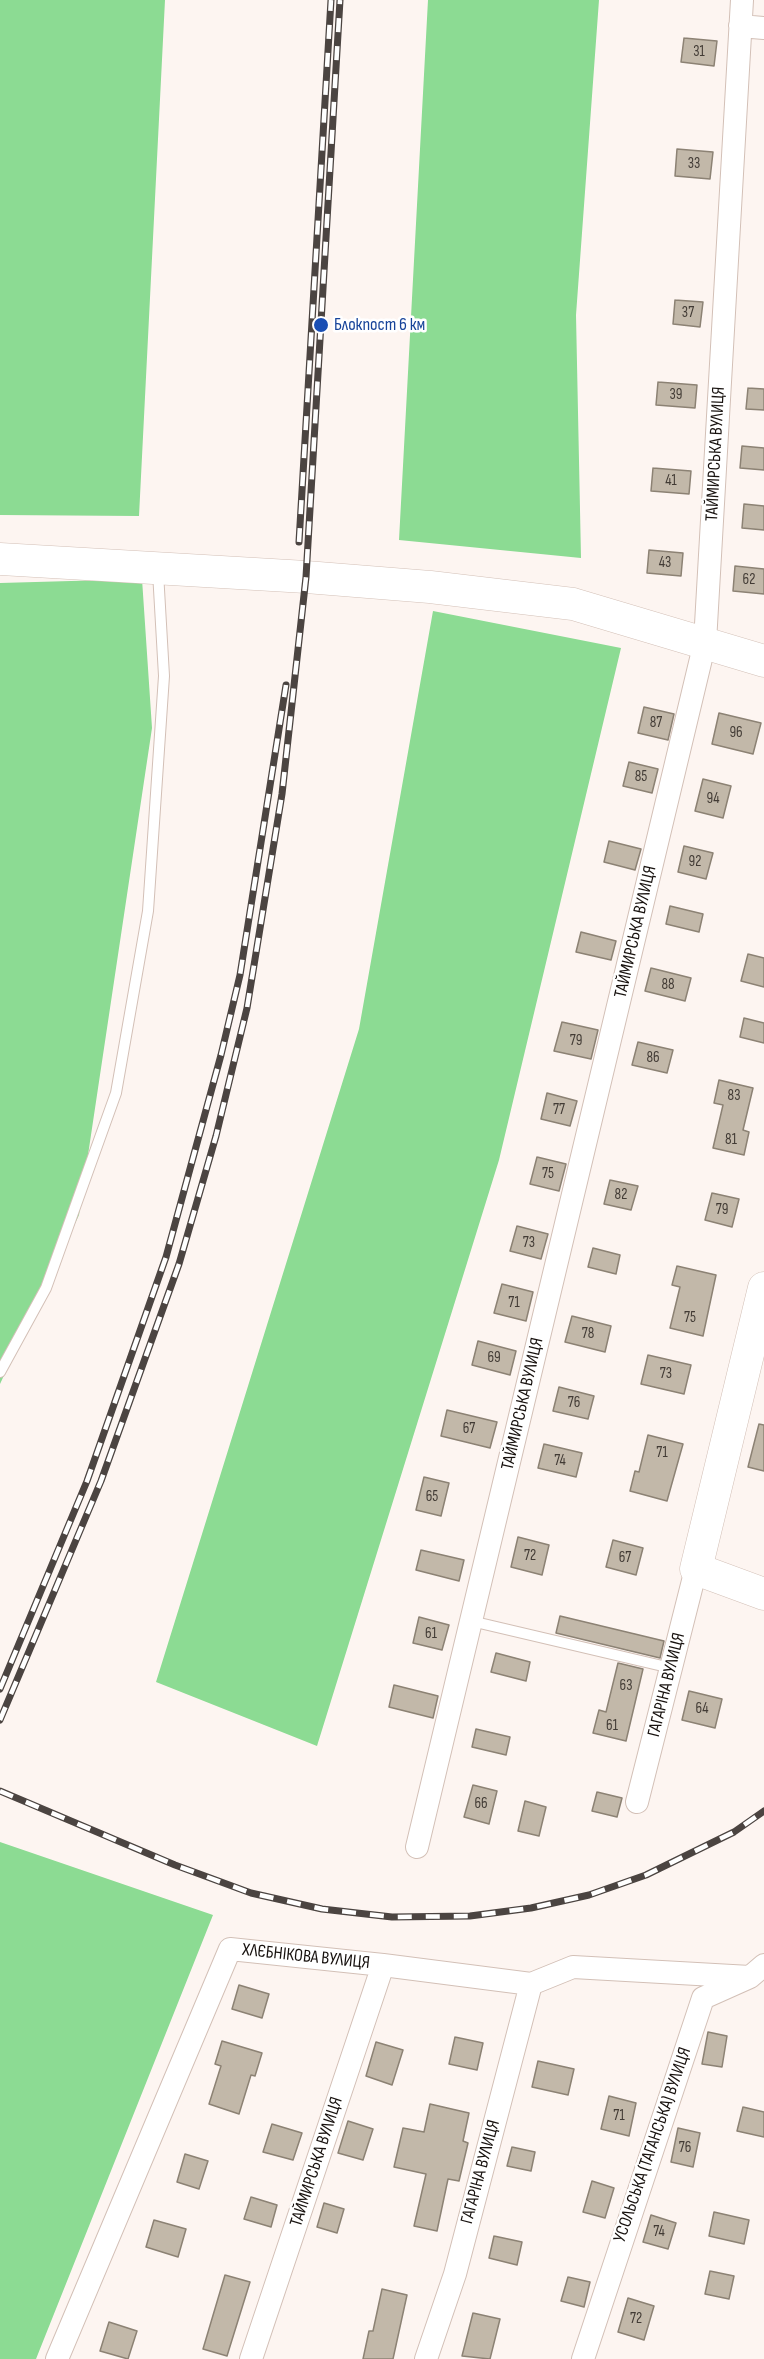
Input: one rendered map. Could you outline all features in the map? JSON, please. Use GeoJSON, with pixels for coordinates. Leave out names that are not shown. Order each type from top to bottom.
{"type":"FeatureCollection","features":[{"type":"Feature","properties":{"kind":"main road"},"geometry":{"type":"LineString","coordinates":[[0,559],[430,587],[573,604],[764,661]]}},
{"type":"Feature","properties":{"kind":"main road"},"geometry":{"type":"LineString","coordinates":[[764,1288],[696,1569],[764,1594]]}},
{"type":"Feature","properties":{"kind":"street","name":"ТАЙМИРСЬКА ВУЛИЦЯ"},"geometry":{"type":"LineString","coordinates":[[417,1847],[705,642],[742,0]]}},
{"type":"Feature","properties":{"kind":"street"},"geometry":{"type":"LineString","coordinates":[[741,26],[764,28]]}},
{"type":"Feature","properties":{"kind":"street","name":"ГАГАРІНА ВУЛИЦЯ"},"geometry":{"type":"LineString","coordinates":[[637,1802],[696,1569]]}},
{"type":"Feature","properties":{"kind":"street","name":"ХЛЄБНІКОВА ВУЛИЦЯ"},"geometry":{"type":"LineString","coordinates":[[57,2359],[230,1949],[531,1984],[573,1967],[757,1971]]}},
{"type":"Feature","properties":{"kind":"street","name":"ТАЙМИРСЬКА ВУЛИЦЯ"},"geometry":{"type":"LineString","coordinates":[[251,2359],[382,1965]]}},
{"type":"Feature","properties":{"kind":"street","name":"УСОЛЬСЬКА (ТАГАНСЬКА) ВУЛИЦЯ"},"geometry":{"type":"LineString","coordinates":[[583,2359],[703,1998],[757,1971]]}},
{"type":"Feature","properties":{"kind":"street","name":"ГАГАРІНА ВУЛИЦЯ"},"geometry":{"type":"LineString","coordinates":[[426,2359],[455,2274],[531,1984]]}},
{"type":"Feature","properties":{"kind":"lane"},"geometry":{"type":"LineString","coordinates":[[0,1372],[46,1288],[116,1093],[148,911],[164,676],[158,569]]}},
{"type":"Feature","properties":{"kind":"lane"},"geometry":{"type":"LineString","coordinates":[[471,1621],[671,1668]]}},
{"type":"Feature","properties":{"kind":"green space"},"geometry":{"type":"Polygon","coordinates":[[[0,0],[165,0],[139,516],[0,515],[0,0]]]}},
{"type":"Feature","properties":{"kind":"green space"},"geometry":{"type":"Polygon","coordinates":[[[428,0],[599,0],[576,315],[581,558],[399,540],[428,0]]]}},
{"type":"Feature","properties":{"kind":"green space"},"geometry":{"type":"Polygon","coordinates":[[[142,579],[152,728],[79,1215],[0,1384],[0,583],[142,579]]]}},
{"type":"Feature","properties":{"kind":"green space"},"geometry":{"type":"Polygon","coordinates":[[[433,611],[621,648],[499,1160],[317,1746],[156,1682],[359,1029],[433,611]]]}},
{"type":"Feature","properties":{"kind":"green space"},"geometry":{"type":"Polygon","coordinates":[[[0,1842],[213,1915],[36,2359],[0,2359],[0,1842]]]}},
{"type":"Feature","properties":{"kind":"building"},"geometry":{"type":"Polygon","coordinates":[[[684,38],[717,41],[714,66],[681,62],[684,38]]]}},
{"type":"Feature","properties":{"kind":"building"},"geometry":{"type":"Polygon","coordinates":[[[677,149],[713,152],[710,179],[675,176],[677,149]]]}},
{"type":"Feature","properties":{"kind":"building"},"geometry":{"type":"Polygon","coordinates":[[[675,300],[703,302],[700,327],[673,324],[675,300]]]}},
{"type":"Feature","properties":{"kind":"building"},"geometry":{"type":"Polygon","coordinates":[[[658,382],[697,385],[695,408],[656,405],[658,382]]]}},
{"type":"Feature","properties":{"kind":"building"},"geometry":{"type":"Polygon","coordinates":[[[748,388],[764,389],[764,410],[746,409],[748,388]]]}},
{"type":"Feature","properties":{"kind":"building"},"geometry":{"type":"Polygon","coordinates":[[[742,446],[764,448],[764,470],[740,468],[742,446]]]}},
{"type":"Feature","properties":{"kind":"building"},"geometry":{"type":"Polygon","coordinates":[[[653,468],[691,471],[689,494],[651,491],[653,468]]]}},
{"type":"Feature","properties":{"kind":"building"},"geometry":{"type":"Polygon","coordinates":[[[744,504],[764,506],[764,530],[742,528],[744,504]]]}},
{"type":"Feature","properties":{"kind":"building"},"geometry":{"type":"Polygon","coordinates":[[[649,550],[683,553],[681,576],[647,573],[649,550]]]}},
{"type":"Feature","properties":{"kind":"building"},"geometry":{"type":"Polygon","coordinates":[[[735,566],[764,569],[764,594],[733,591],[735,566]]]}},
{"type":"Feature","properties":{"kind":"building"},"geometry":{"type":"Polygon","coordinates":[[[644,707],[674,714],[668,740],[638,733],[644,707]]]}},
{"type":"Feature","properties":{"kind":"building"},"geometry":{"type":"Polygon","coordinates":[[[719,713],[761,723],[753,754],[712,744],[719,713]]]}},
{"type":"Feature","properties":{"kind":"building"},"geometry":{"type":"Polygon","coordinates":[[[629,762],[658,769],[652,793],[623,786],[629,762]]]}},
{"type":"Feature","properties":{"kind":"building"},"geometry":{"type":"Polygon","coordinates":[[[703,779],[731,786],[723,818],[695,811],[703,779]]]}},
{"type":"Feature","properties":{"kind":"building"},"geometry":{"type":"Polygon","coordinates":[[[609,841],[641,849],[635,870],[604,862],[609,841]]]}},
{"type":"Feature","properties":{"kind":"building"},"geometry":{"type":"Polygon","coordinates":[[[684,846],[713,853],[706,879],[678,872],[684,846]]]}},
{"type":"Feature","properties":{"kind":"building"},"geometry":{"type":"Polygon","coordinates":[[[670,906],[703,914],[699,932],[666,924],[670,906]]]}},
{"type":"Feature","properties":{"kind":"building"},"geometry":{"type":"Polygon","coordinates":[[[581,932],[616,941],[611,960],[576,952],[581,932]]]}},
{"type":"Feature","properties":{"kind":"building"},"geometry":{"type":"Polygon","coordinates":[[[748,954],[764,958],[764,987],[741,981],[748,954]]]}},
{"type":"Feature","properties":{"kind":"building"},"geometry":{"type":"Polygon","coordinates":[[[651,968],[691,978],[685,1001],[645,991],[651,968]]]}},
{"type":"Feature","properties":{"kind":"building"},"geometry":{"type":"Polygon","coordinates":[[[744,1018],[764,1023],[764,1043],[740,1037],[744,1018]]]}},
{"type":"Feature","properties":{"kind":"building"},"geometry":{"type":"Polygon","coordinates":[[[562,1022],[598,1030],[591,1059],[554,1051],[562,1022]]]}},
{"type":"Feature","properties":{"kind":"building"},"geometry":{"type":"Polygon","coordinates":[[[638,1042],[673,1050],[667,1073],[632,1065],[638,1042]]]}},
{"type":"Feature","properties":{"kind":"building"},"geometry":{"type":"Polygon","coordinates":[[[719,1080],[753,1088],[743,1130],[749,1132],[744,1155],[713,1148],[723,1105],[714,1103],[719,1080]]]}},
{"type":"Feature","properties":{"kind":"building"},"geometry":{"type":"Polygon","coordinates":[[[547,1093],[577,1101],[570,1126],[541,1119],[547,1093]]]}},
{"type":"Feature","properties":{"kind":"building"},"geometry":{"type":"Polygon","coordinates":[[[537,1157],[566,1164],[559,1191],[530,1184],[537,1157]]]}},
{"type":"Feature","properties":{"kind":"building"},"geometry":{"type":"Polygon","coordinates":[[[610,1180],[638,1186],[631,1210],[604,1204],[610,1180]]]}},
{"type":"Feature","properties":{"kind":"building"},"geometry":{"type":"Polygon","coordinates":[[[712,1193],[739,1199],[732,1227],[705,1220],[712,1193]]]}},
{"type":"Feature","properties":{"kind":"building"},"geometry":{"type":"Polygon","coordinates":[[[517,1226],[548,1234],[541,1259],[510,1251],[517,1226]]]}},
{"type":"Feature","properties":{"kind":"building"},"geometry":{"type":"Polygon","coordinates":[[[593,1248],[620,1255],[616,1274],[588,1267],[593,1248]]]}},
{"type":"Feature","properties":{"kind":"building"},"geometry":{"type":"Polygon","coordinates":[[[677,1266],[716,1275],[703,1336],[670,1328],[680,1287],[672,1285],[677,1266]]]}},
{"type":"Feature","properties":{"kind":"building"},"geometry":{"type":"Polygon","coordinates":[[[502,1284],[533,1292],[526,1321],[494,1313],[502,1284]]]}},
{"type":"Feature","properties":{"kind":"building"},"geometry":{"type":"Polygon","coordinates":[[[572,1316],[611,1326],[605,1352],[565,1342],[572,1316]]]}},
{"type":"Feature","properties":{"kind":"building"},"geometry":{"type":"Polygon","coordinates":[[[478,1341],[516,1351],[510,1375],[472,1365],[478,1341]]]}},
{"type":"Feature","properties":{"kind":"building"},"geometry":{"type":"Polygon","coordinates":[[[648,1355],[691,1365],[684,1394],[641,1384],[648,1355]]]}},
{"type":"Feature","properties":{"kind":"building"},"geometry":{"type":"Polygon","coordinates":[[[559,1387],[594,1396],[588,1419],[553,1411],[559,1387]]]}},
{"type":"Feature","properties":{"kind":"building"},"geometry":{"type":"Polygon","coordinates":[[[447,1410],[497,1422],[490,1448],[441,1436],[447,1410]]]}},
{"type":"Feature","properties":{"kind":"building"},"geometry":{"type":"Polygon","coordinates":[[[759,1424],[764,1425],[764,1471],[748,1467],[759,1424]]]}},
{"type":"Feature","properties":{"kind":"building"},"geometry":{"type":"Polygon","coordinates":[[[648,1435],[683,1444],[667,1501],[630,1491],[635,1471],[639,1472],[648,1435]]]}},
{"type":"Feature","properties":{"kind":"building"},"geometry":{"type":"Polygon","coordinates":[[[544,1444],[582,1453],[576,1477],[538,1468],[544,1444]]]}},
{"type":"Feature","properties":{"kind":"building"},"geometry":{"type":"Polygon","coordinates":[[[424,1477],[449,1483],[441,1516],[416,1510],[424,1477]]]}},
{"type":"Feature","properties":{"kind":"building"},"geometry":{"type":"Polygon","coordinates":[[[518,1537],[549,1545],[542,1575],[511,1567],[518,1537]]]}},
{"type":"Feature","properties":{"kind":"building"},"geometry":{"type":"Polygon","coordinates":[[[613,1540],[643,1548],[636,1575],[606,1567],[613,1540]]]}},
{"type":"Feature","properties":{"kind":"building"},"geometry":{"type":"Polygon","coordinates":[[[421,1550],[464,1560],[459,1581],[416,1570],[421,1550]]]}},
{"type":"Feature","properties":{"kind":"building"},"geometry":{"type":"Polygon","coordinates":[[[560,1616],[664,1641],[660,1658],[556,1633],[560,1616]]]}},
{"type":"Feature","properties":{"kind":"building"},"geometry":{"type":"Polygon","coordinates":[[[419,1617],[449,1625],[442,1650],[413,1643],[419,1617]]]}},
{"type":"Feature","properties":{"kind":"building"},"geometry":{"type":"Polygon","coordinates":[[[496,1653],[530,1662],[526,1681],[491,1672],[496,1653]]]}},
{"type":"Feature","properties":{"kind":"building"},"geometry":{"type":"Polygon","coordinates":[[[618,1663],[643,1669],[626,1741],[593,1733],[599,1710],[606,1712],[618,1663]]]}},
{"type":"Feature","properties":{"kind":"building"},"geometry":{"type":"Polygon","coordinates":[[[394,1685],[438,1696],[433,1718],[389,1707],[394,1685]]]}},
{"type":"Feature","properties":{"kind":"building"},"geometry":{"type":"Polygon","coordinates":[[[689,1691],[722,1699],[715,1728],[682,1720],[689,1691]]]}},
{"type":"Feature","properties":{"kind":"building"},"geometry":{"type":"Polygon","coordinates":[[[476,1729],[510,1737],[506,1755],[472,1747],[476,1729]]]}},
{"type":"Feature","properties":{"kind":"building"},"geometry":{"type":"Polygon","coordinates":[[[473,1785],[497,1791],[489,1824],[464,1817],[473,1785]]]}},
{"type":"Feature","properties":{"kind":"building"},"geometry":{"type":"Polygon","coordinates":[[[597,1792],[622,1798],[617,1817],[592,1811],[597,1792]]]}},
{"type":"Feature","properties":{"kind":"building"},"geometry":{"type":"Polygon","coordinates":[[[525,1801],[546,1807],[539,1836],[518,1831],[525,1801]]]}},
{"type":"Feature","properties":{"kind":"building"},"geometry":{"type":"Polygon","coordinates":[[[239,1985],[269,1994],[262,2018],[232,2009],[239,1985]]]}},
{"type":"Feature","properties":{"kind":"building"},"geometry":{"type":"Polygon","coordinates":[[[708,2032],[727,2036],[722,2067],[702,2064],[708,2032]]]}},
{"type":"Feature","properties":{"kind":"building"},"geometry":{"type":"Polygon","coordinates":[[[455,2037],[483,2043],[477,2070],[449,2064],[455,2037]]]}},
{"type":"Feature","properties":{"kind":"building"},"geometry":{"type":"Polygon","coordinates":[[[222,2041],[262,2053],[255,2076],[251,2075],[239,2114],[209,2104],[221,2066],[215,2064],[222,2041]]]}},
{"type":"Feature","properties":{"kind":"building"},"geometry":{"type":"Polygon","coordinates":[[[376,2042],[403,2050],[392,2085],[366,2076],[376,2042]]]}},
{"type":"Feature","properties":{"kind":"building"},"geometry":{"type":"Polygon","coordinates":[[[538,2061],[574,2069],[568,2095],[532,2087],[538,2061]]]}},
{"type":"Feature","properties":{"kind":"building"},"geometry":{"type":"Polygon","coordinates":[[[609,2096],[636,2103],[629,2136],[601,2129],[609,2096]]]}},
{"type":"Feature","properties":{"kind":"building"},"geometry":{"type":"Polygon","coordinates":[[[430,2104],[469,2113],[463,2141],[468,2143],[459,2181],[448,2179],[437,2231],[414,2226],[426,2174],[394,2167],[403,2128],[424,2132],[430,2104]]]}},
{"type":"Feature","properties":{"kind":"building"},"geometry":{"type":"Polygon","coordinates":[[[743,2107],[764,2112],[764,2137],[737,2131],[743,2107]]]}},
{"type":"Feature","properties":{"kind":"building"},"geometry":{"type":"Polygon","coordinates":[[[348,2121],[373,2129],[363,2160],[338,2153],[348,2121]]]}},
{"type":"Feature","properties":{"kind":"building"},"geometry":{"type":"Polygon","coordinates":[[[272,2124],[302,2133],[293,2160],[263,2152],[272,2124]]]}},
{"type":"Feature","properties":{"kind":"building"},"geometry":{"type":"Polygon","coordinates":[[[678,2128],[700,2133],[693,2167],[671,2162],[678,2128]]]}},
{"type":"Feature","properties":{"kind":"building"},"geometry":{"type":"Polygon","coordinates":[[[512,2147],[535,2152],[531,2171],[507,2166],[512,2147]]]}},
{"type":"Feature","properties":{"kind":"building"},"geometry":{"type":"Polygon","coordinates":[[[185,2154],[208,2161],[199,2189],[177,2182],[185,2154]]]}},
{"type":"Feature","properties":{"kind":"building"},"geometry":{"type":"Polygon","coordinates":[[[592,2181],[614,2188],[605,2218],[583,2212],[592,2181]]]}},
{"type":"Feature","properties":{"kind":"building"},"geometry":{"type":"Polygon","coordinates":[[[251,2197],[277,2205],[271,2227],[244,2219],[251,2197]]]}},
{"type":"Feature","properties":{"kind":"building"},"geometry":{"type":"Polygon","coordinates":[[[324,2203],[344,2209],[337,2233],[317,2227],[324,2203]]]}},
{"type":"Feature","properties":{"kind":"building"},"geometry":{"type":"Polygon","coordinates":[[[714,2212],[749,2220],[744,2244],[709,2236],[714,2212]]]}},
{"type":"Feature","properties":{"kind":"building"},"geometry":{"type":"Polygon","coordinates":[[[651,2215],[676,2223],[668,2249],[643,2242],[651,2215]]]}},
{"type":"Feature","properties":{"kind":"building"},"geometry":{"type":"Polygon","coordinates":[[[154,2220],[186,2229],[178,2257],[146,2247],[154,2220]]]}},
{"type":"Feature","properties":{"kind":"building"},"geometry":{"type":"Polygon","coordinates":[[[494,2236],[522,2242],[517,2265],[489,2258],[494,2236]]]}},
{"type":"Feature","properties":{"kind":"building"},"geometry":{"type":"Polygon","coordinates":[[[710,2271],[734,2276],[729,2299],[705,2294],[710,2271]]]}},
{"type":"Feature","properties":{"kind":"building"},"geometry":{"type":"Polygon","coordinates":[[[225,2275],[250,2282],[227,2356],[203,2349],[225,2275]]]}},
{"type":"Feature","properties":{"kind":"building"},"geometry":{"type":"Polygon","coordinates":[[[568,2277],[590,2282],[584,2307],[561,2301],[568,2277]]]}},
{"type":"Feature","properties":{"kind":"building"},"geometry":{"type":"Polygon","coordinates":[[[382,2289],[407,2295],[393,2359],[363,2359],[369,2331],[373,2331],[382,2289]]]}},
{"type":"Feature","properties":{"kind":"building"},"geometry":{"type":"Polygon","coordinates":[[[628,2298],[654,2306],[644,2340],[618,2332],[628,2298]]]}},
{"type":"Feature","properties":{"kind":"building"},"geometry":{"type":"Polygon","coordinates":[[[473,2313],[500,2319],[490,2359],[462,2356],[473,2313]]]}},
{"type":"Feature","properties":{"kind":"building"},"geometry":{"type":"Polygon","coordinates":[[[109,2322],[137,2331],[128,2359],[100,2351],[109,2322]]]}},
{"type":"Feature","properties":{"kind":"railway"},"geometry":{"type":"LineString","coordinates":[[299,542],[331,0]]}},
{"type":"Feature","properties":{"kind":"railway"},"geometry":{"type":"LineString","coordinates":[[0,1720],[101,1481],[179,1264],[216,1136],[247,1008],[282,794],[306,577],[340,0]]}},
{"type":"Feature","properties":{"kind":"railway"},"geometry":{"type":"LineString","coordinates":[[0,1689],[87,1481],[166,1257],[221,1055],[240,975],[286,685]]}},
{"type":"Feature","properties":{"kind":"railway"},"geometry":{"type":"LineString","coordinates":[[0,1791],[175,1865],[251,1893],[322,1909],[392,1917],[470,1916],[531,1908],[589,1895],[646,1875],[734,1832],[764,1811]]}},
{"type":"Feature","properties":{"kind":"place","name":"Блокпост 6 км"},"geometry":{"type":"Point","coordinates":[321,325]}}]}
